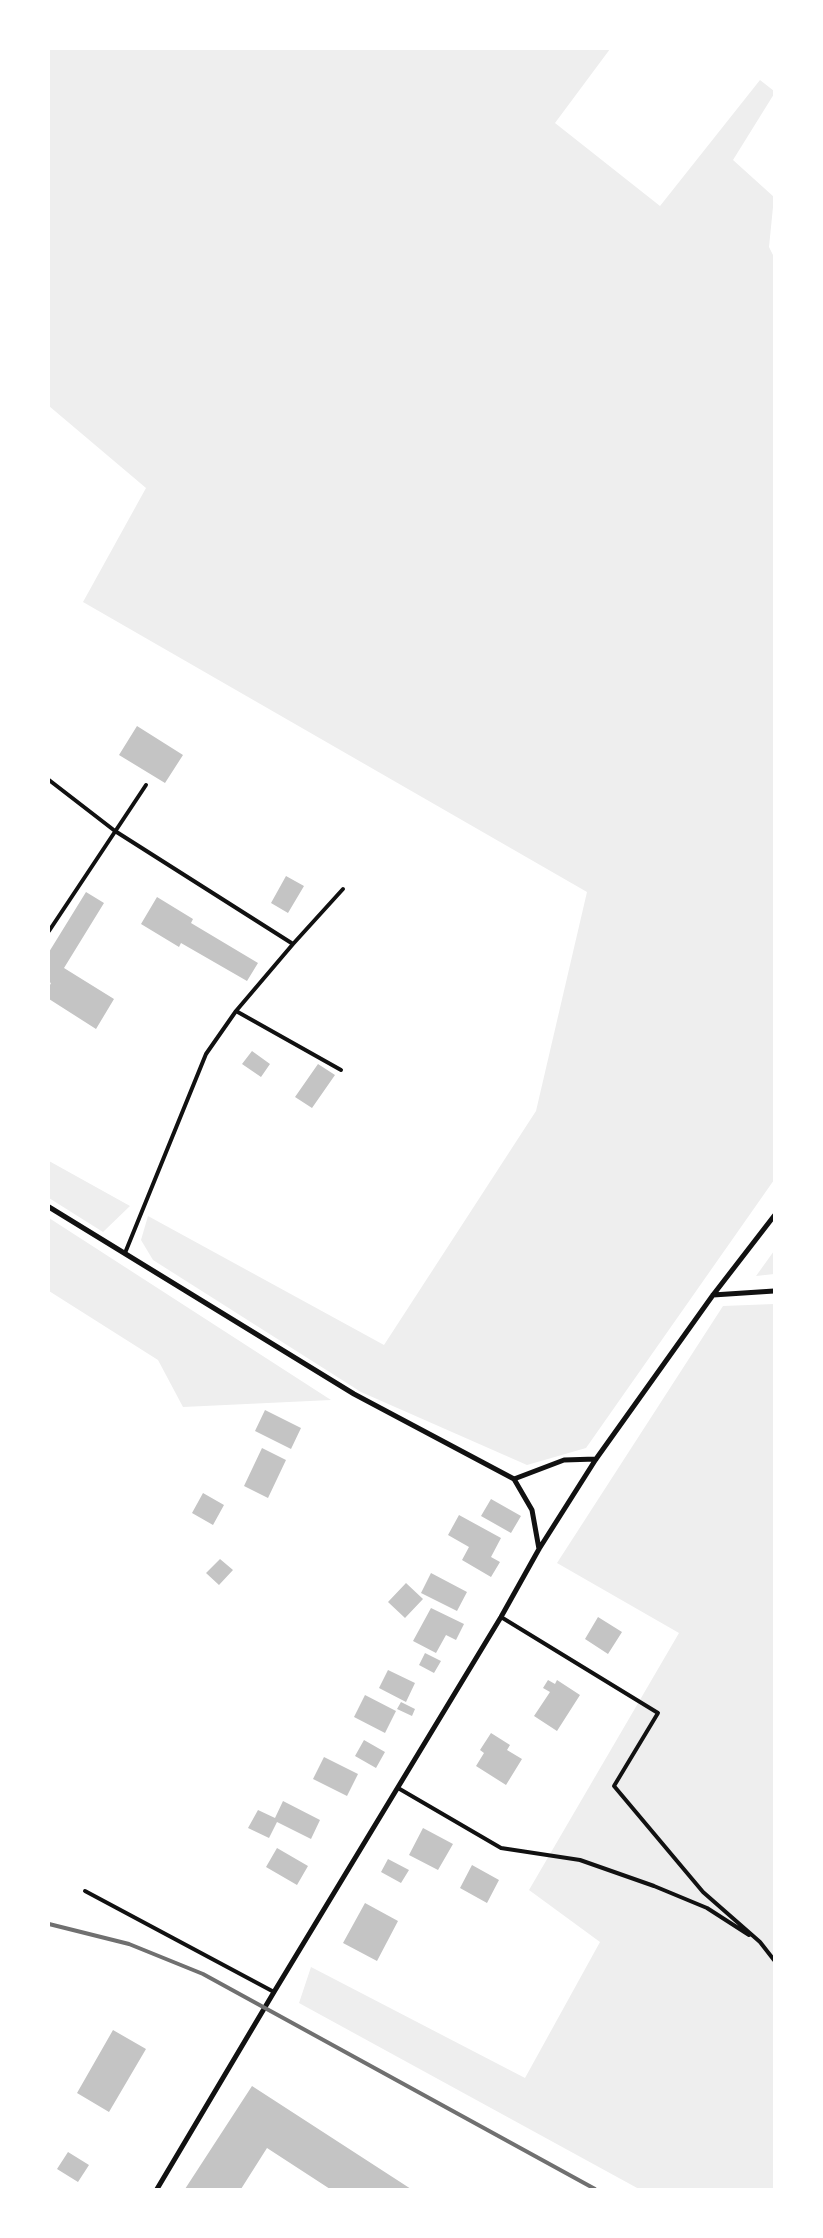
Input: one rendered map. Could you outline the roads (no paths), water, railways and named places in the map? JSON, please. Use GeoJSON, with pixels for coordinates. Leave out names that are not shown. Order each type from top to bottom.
{"type":"FeatureCollection","features":[{"type":"Feature","properties":{"kind":"street"},"geometry":{"type":"LineString","coordinates":[[49,1207],[354,1394],[514,1479],[532,1510],[539,1549]]}},
{"type":"Feature","properties":{"kind":"street"},"geometry":{"type":"LineString","coordinates":[[157,2189],[501,1617],[539,1549],[596,1459],[713,1295],[774,1216]]}},
{"type":"Feature","properties":{"kind":"street"},"geometry":{"type":"LineString","coordinates":[[713,1295],[774,1291]]}},
{"type":"Feature","properties":{"kind":"street"},"geometry":{"type":"LineString","coordinates":[[514,1479],[564,1460],[596,1459]]}},
{"type":"Feature","properties":{"kind":"lane"},"geometry":{"type":"LineString","coordinates":[[49,780],[115,831],[293,944]]}},
{"type":"Feature","properties":{"kind":"lane"},"geometry":{"type":"LineString","coordinates":[[49,931],[146,785]]}},
{"type":"Feature","properties":{"kind":"lane"},"geometry":{"type":"LineString","coordinates":[[124,1253],[206,1054],[236,1012],[293,944],[343,889]]}},
{"type":"Feature","properties":{"kind":"lane"},"geometry":{"type":"LineString","coordinates":[[236,1012],[341,1070]]}},
{"type":"Feature","properties":{"kind":"lane"},"geometry":{"type":"LineString","coordinates":[[501,1617],[658,1714],[614,1786],[703,1892],[760,1942],[774,1960]]}},
{"type":"Feature","properties":{"kind":"lane"},"geometry":{"type":"LineString","coordinates":[[398,1788],[501,1848],[580,1860],[654,1886],[707,1908],[760,1942]]}},
{"type":"Feature","properties":{"kind":"lane"},"geometry":{"type":"LineString","coordinates":[[85,1891],[274,1992]]}},
{"type":"Feature","properties":{"kind":"railway"},"geometry":{"type":"LineString","coordinates":[[49,1924],[129,1944],[203,1974],[595,2189]]}}]}
